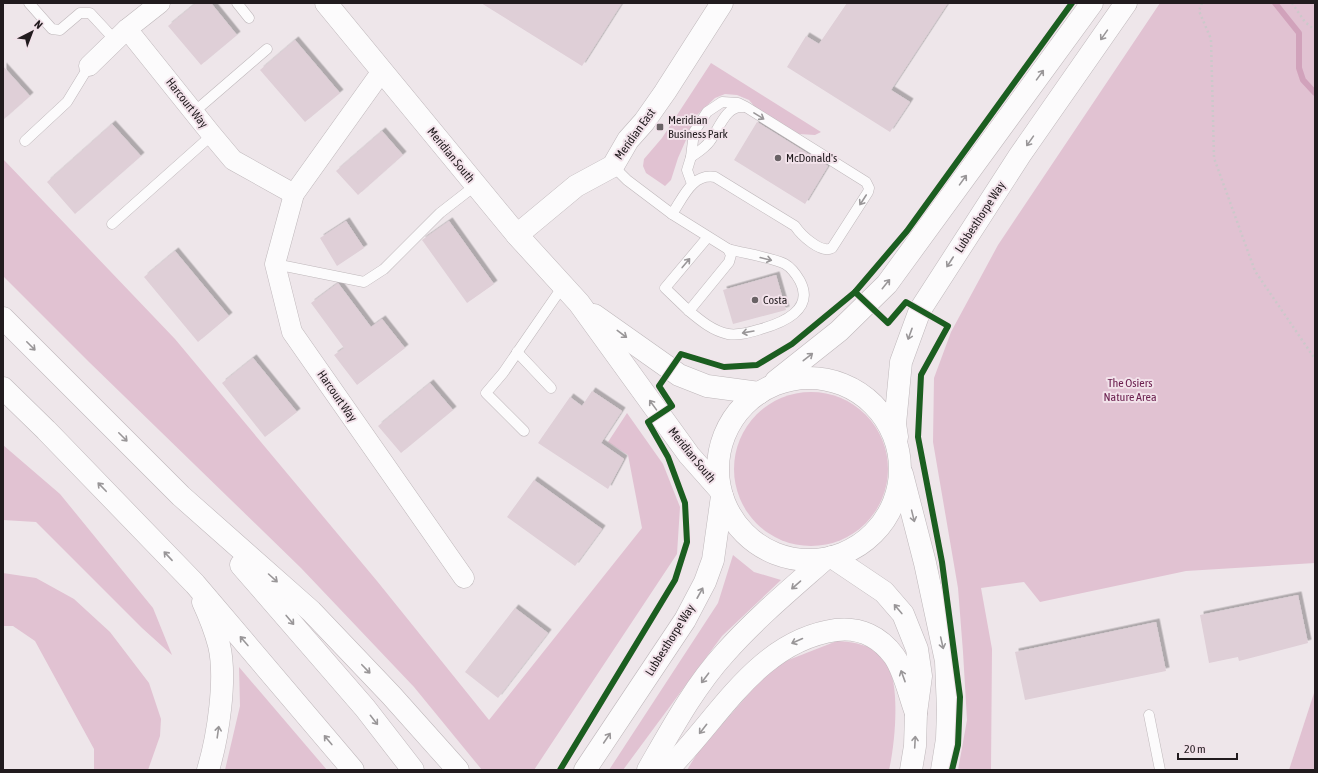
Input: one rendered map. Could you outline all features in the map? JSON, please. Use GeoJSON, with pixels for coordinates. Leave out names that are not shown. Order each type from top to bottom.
{"type":"FeatureCollection","features":[{"type":"Feature","properties":{"kind":"main road","name":"Meridian South"},"geometry":{"type":"LineString","coordinates":[[326,3],[517,235],[579,304],[689,455],[721,493]]}},
{"type":"Feature","properties":{"kind":"main road","name":"Meridian East"},"geometry":{"type":"LineString","coordinates":[[517,235],[576,186],[612,166],[628,140],[644,122],[665,92],[722,3]]}},
{"type":"Feature","properties":{"kind":"main road"},"geometry":{"type":"LineString","coordinates":[[900,460],[896,495],[882,523],[865,541],[855,548],[828,558],[798,559],[773,553],[751,539],[737,525],[727,508],[721,493],[718,468],[724,435],[735,416],[762,391],[839,331],[887,284],[1092,3]]}},
{"type":"Feature","properties":{"kind":"main road","name":"Lubbesthorpe Way"},"geometry":{"type":"LineString","coordinates":[[900,460],[895,424],[898,384],[901,362],[920,310],[1020,155],[1126,3]]}},
{"type":"Feature","properties":{"kind":"main road","name":"Meridian South"},"geometry":{"type":"LineString","coordinates":[[579,304],[679,375],[707,386],[762,391]]}},
{"type":"Feature","properties":{"kind":"main road"},"geometry":{"type":"LineString","coordinates":[[3,318],[181,496],[311,611],[391,695],[458,770]]}},
{"type":"Feature","properties":{"kind":"main road"},"geometry":{"type":"LineString","coordinates":[[762,391],[788,380],[813,378],[838,382],[849,387],[869,401],[886,420],[892,431],[925,562],[946,661],[948,710],[947,739],[942,770]]}},
{"type":"Feature","properties":{"kind":"main road"},"geometry":{"type":"LineString","coordinates":[[3,388],[46,430],[195,584],[353,770]]}},
{"type":"Feature","properties":{"kind":"main road","name":"Lubbesthorpe Way"},"geometry":{"type":"LineString","coordinates":[[585,770],[685,620],[705,582],[713,560],[721,493]]}},
{"type":"Feature","properties":{"kind":"main road"},"geometry":{"type":"LineString","coordinates":[[181,496],[360,703],[413,770]]}},
{"type":"Feature","properties":{"kind":"main road"},"geometry":{"type":"LineString","coordinates":[[828,558],[879,588],[903,614],[917,649],[921,676],[916,713],[915,746],[911,770]]}},
{"type":"Feature","properties":{"kind":"main road"},"geometry":{"type":"LineString","coordinates":[[648,770],[699,686],[724,653],[766,611],[828,558]]}},
{"type":"Feature","properties":{"kind":"main road"},"geometry":{"type":"LineString","coordinates":[[195,584],[209,616],[219,646],[222,677],[218,732],[208,770]]}},
{"type":"Feature","properties":{"kind":"main road"},"geometry":{"type":"LineString","coordinates":[[667,770],[683,754],[731,694],[764,664],[791,644],[823,632],[843,629],[856,630],[869,634],[879,640],[895,658],[916,713]]}},
{"type":"Feature","properties":{"kind":"street"},"geometry":{"type":"LineString","coordinates":[[89,66],[152,5]]}},
{"type":"Feature","properties":{"kind":"street","name":"Harcourt Way"},"geometry":{"type":"LineString","coordinates":[[121,35],[194,112],[233,160],[294,194]]}},
{"type":"Feature","properties":{"kind":"street","name":"Harcourt Way"},"geometry":{"type":"LineString","coordinates":[[382,71],[294,194],[275,264],[292,332],[464,578]]}},
{"type":"Feature","properties":{"kind":"lane"},"geometry":{"type":"LineString","coordinates":[[29,3],[52,29],[60,30],[80,14],[90,13],[121,35]]}},
{"type":"Feature","properties":{"kind":"lane"},"geometry":{"type":"LineString","coordinates":[[237,3],[249,18]]}},
{"type":"Feature","properties":{"kind":"lane"},"geometry":{"type":"LineString","coordinates":[[194,112],[267,48]]}},
{"type":"Feature","properties":{"kind":"lane"},"geometry":{"type":"LineString","coordinates":[[25,141],[67,102],[89,66]]}},
{"type":"Feature","properties":{"kind":"lane"},"geometry":{"type":"LineString","coordinates":[[672,214],[697,179],[706,176],[715,177],[795,226],[802,235],[824,249],[832,248],[868,192],[869,188],[866,182],[746,107],[738,103],[722,102],[707,112],[694,132],[688,170],[692,184]]}},
{"type":"Feature","properties":{"kind":"lane"},"geometry":{"type":"LineString","coordinates":[[691,157],[710,141],[729,111],[738,106],[746,107]]}},
{"type":"Feature","properties":{"kind":"lane"},"geometry":{"type":"LineString","coordinates":[[112,224],[212,135]]}},
{"type":"Feature","properties":{"kind":"lane"},"geometry":{"type":"LineString","coordinates":[[612,166],[627,180],[707,238],[728,249],[784,263],[795,272],[802,285],[804,296],[794,316],[781,323],[748,333],[729,334],[712,329],[689,311],[665,288],[707,238]]}},
{"type":"Feature","properties":{"kind":"lane"},"geometry":{"type":"LineString","coordinates":[[275,264],[364,282],[384,269],[440,213],[476,185]]}},
{"type":"Feature","properties":{"kind":"lane"},"geometry":{"type":"LineString","coordinates":[[689,311],[729,262],[731,255],[728,249]]}},
{"type":"Feature","properties":{"kind":"lane"},"geometry":{"type":"LineString","coordinates":[[524,431],[486,393],[503,373],[563,286]]}},
{"type":"Feature","properties":{"kind":"lane"},"geometry":{"type":"LineString","coordinates":[[517,352],[551,388]]}},
{"type":"Feature","properties":{"kind":"lane"},"geometry":{"type":"LineString","coordinates":[[1149,715],[1160,770]]}},
{"type":"Feature","properties":{"kind":"path"},"geometry":{"type":"LineString","coordinates":[[1202,3],[1200,11],[1210,39],[1214,158],[1255,271],[1315,359]]}},
{"type":"Feature","properties":{"kind":"path"},"geometry":{"type":"LineString","coordinates":[[1292,3],[1305,22],[1315,30]]}},
{"type":"Feature","properties":{"kind":"green space","name":"The Osiers Nature Area"},"geometry":{"type":"Polygon","coordinates":[[[1160,3],[1315,3],[1315,563],[1186,571],[1040,602],[1024,582],[981,588],[992,649],[991,770],[958,770],[967,720],[963,652],[958,588],[933,442],[934,378],[951,332],[998,245],[1160,3]]]}},
{"type":"Feature","properties":{"kind":"green space"},"geometry":{"type":"Polygon","coordinates":[[[711,63],[821,132],[815,135],[799,134],[755,107],[749,100],[737,95],[725,94],[715,98],[697,115],[678,158],[671,180],[665,186],[646,173],[643,166],[644,159],[662,138],[711,63]]]}},
{"type":"Feature","properties":{"kind":"green space"},"geometry":{"type":"Polygon","coordinates":[[[3,159],[175,339],[377,581],[489,720],[642,528],[628,455],[608,442],[627,413],[663,464],[680,507],[677,554],[534,770],[482,770],[414,687],[301,568],[88,361],[3,276],[3,159]]]}},
{"type":"Feature","properties":{"kind":"green space"},"geometry":{"type":"Polygon","coordinates":[[[811,392],[826,394],[847,401],[854,405],[870,420],[875,426],[882,440],[888,469],[886,484],[879,505],[875,512],[860,528],[854,533],[840,540],[811,546],[796,544],[775,537],[768,533],[752,518],[747,512],[740,498],[734,469],[736,454],[743,433],[747,426],[762,410],[768,405],[782,398],[811,392]]]}},
{"type":"Feature","properties":{"kind":"green space"},"geometry":{"type":"Polygon","coordinates":[[[3,445],[60,494],[153,608],[172,655],[142,628],[36,522],[3,520],[3,445]]]}},
{"type":"Feature","properties":{"kind":"green space"},"geometry":{"type":"Polygon","coordinates":[[[733,555],[754,572],[781,580],[722,636],[623,770],[609,770],[718,603],[733,555]]]}},
{"type":"Feature","properties":{"kind":"green space"},"geometry":{"type":"Polygon","coordinates":[[[3,573],[36,578],[74,599],[110,632],[149,683],[161,719],[160,736],[148,770],[94,770],[94,749],[35,641],[13,626],[3,626],[3,573]]]}},
{"type":"Feature","properties":{"kind":"green space"},"geometry":{"type":"Polygon","coordinates":[[[837,641],[864,645],[876,651],[886,661],[891,671],[894,684],[895,730],[889,770],[687,770],[698,752],[773,666],[837,641]]]}},
{"type":"Feature","properties":{"kind":"green space"},"geometry":{"type":"Polygon","coordinates":[[[239,667],[327,770],[225,770],[240,706],[239,667]]]}},
{"type":"Feature","properties":{"kind":"green space"},"geometry":{"type":"Polygon","coordinates":[[[1315,690],[1315,770],[1289,770],[1315,690]]]}},
{"type":"Feature","properties":{"kind":"building"},"geometry":{"type":"Polygon","coordinates":[[[196,3],[211,3],[237,35],[201,65],[168,26],[196,3]]]}},
{"type":"Feature","properties":{"kind":"building"},"geometry":{"type":"Polygon","coordinates":[[[481,3],[622,3],[582,66],[481,3]]]}},
{"type":"Feature","properties":{"kind":"building"},"geometry":{"type":"Polygon","coordinates":[[[847,3],[948,3],[891,90],[910,102],[890,132],[787,67],[806,36],[819,44],[847,3]]]}},
{"type":"Feature","properties":{"kind":"building"},"geometry":{"type":"Polygon","coordinates":[[[295,40],[340,93],[305,122],[260,70],[295,40]]]}},
{"type":"Feature","properties":{"kind":"building"},"geometry":{"type":"Polygon","coordinates":[[[3,66],[30,96],[3,120],[3,66]]]}},
{"type":"Feature","properties":{"kind":"building","name":"McDonald's"},"geometry":{"type":"Polygon","coordinates":[[[757,122],[828,166],[805,204],[734,160],[757,122]]]}},
{"type":"Feature","properties":{"kind":"building"},"geometry":{"type":"Polygon","coordinates":[[[112,124],[141,156],[75,214],[47,182],[112,124]]]}},
{"type":"Feature","properties":{"kind":"building"},"geometry":{"type":"Polygon","coordinates":[[[382,131],[403,155],[358,195],[336,171],[382,131]]]}},
{"type":"Feature","properties":{"kind":"building"},"geometry":{"type":"Polygon","coordinates":[[[346,221],[364,248],[337,266],[320,238],[346,221]]]}},
{"type":"Feature","properties":{"kind":"building"},"geometry":{"type":"Polygon","coordinates":[[[449,221],[494,284],[467,303],[422,240],[449,221]]]}},
{"type":"Feature","properties":{"kind":"building"},"geometry":{"type":"Polygon","coordinates":[[[175,251],[229,316],[198,342],[144,277],[175,251]]]}},
{"type":"Feature","properties":{"kind":"building","name":"Costa"},"geometry":{"type":"Polygon","coordinates":[[[776,275],[786,310],[733,324],[723,290],[776,275]]]}},
{"type":"Feature","properties":{"kind":"building"},"geometry":{"type":"Polygon","coordinates":[[[338,283],[371,327],[382,319],[405,348],[357,385],[334,355],[344,348],[311,303],[338,283]]]}},
{"type":"Feature","properties":{"kind":"building"},"geometry":{"type":"Polygon","coordinates":[[[253,358],[297,412],[265,437],[222,383],[253,358]]]}},
{"type":"Feature","properties":{"kind":"building"},"geometry":{"type":"Polygon","coordinates":[[[430,383],[453,410],[401,453],[378,426],[430,383]]]}},
{"type":"Feature","properties":{"kind":"building"},"geometry":{"type":"Polygon","coordinates":[[[592,391],[622,411],[601,443],[624,459],[608,489],[538,443],[570,397],[582,406],[592,391]]]}},
{"type":"Feature","properties":{"kind":"building"},"geometry":{"type":"Polygon","coordinates":[[[534,480],[602,529],[575,566],[507,517],[534,480]]]}},
{"type":"Feature","properties":{"kind":"building"},"geometry":{"type":"Polygon","coordinates":[[[1298,595],[1308,643],[1239,661],[1238,657],[1209,663],[1200,615],[1298,595]]]}},
{"type":"Feature","properties":{"kind":"building"},"geometry":{"type":"Polygon","coordinates":[[[515,608],[548,633],[498,698],[465,672],[515,608]]]}},
{"type":"Feature","properties":{"kind":"building"},"geometry":{"type":"Polygon","coordinates":[[[1156,622],[1166,671],[1025,700],[1015,652],[1156,622]]]}},
{"type":"Feature","properties":{"kind":"waterway"},"geometry":{"type":"LineString","coordinates":[[1275,3],[1299,33],[1299,68],[1303,80],[1315,93]]}},
{"type":"Feature","properties":{"kind":"cycle path"},"geometry":{"type":"LineString","coordinates":[[560,770],[675,580],[687,542],[685,503],[668,457],[648,422],[672,406],[659,386],[681,354],[724,367],[757,365],[792,344],[855,292],[907,231],[1072,3]]}},
{"type":"Feature","properties":{"kind":"cycle path"},"geometry":{"type":"LineString","coordinates":[[855,292],[888,323],[906,302],[948,326],[921,375],[918,437],[942,562],[960,697],[958,745],[952,770]]}},
{"type":"Feature","properties":{"kind":"place","name":"Meridian Business Park"},"geometry":{"type":"Point","coordinates":[660,127]}},
{"type":"Feature","properties":{"kind":"place","name":"McDonald's"},"geometry":{"type":"Point","coordinates":[778,158]}},
{"type":"Feature","properties":{"kind":"place","name":"Costa"},"geometry":{"type":"Point","coordinates":[755,300]}}]}
